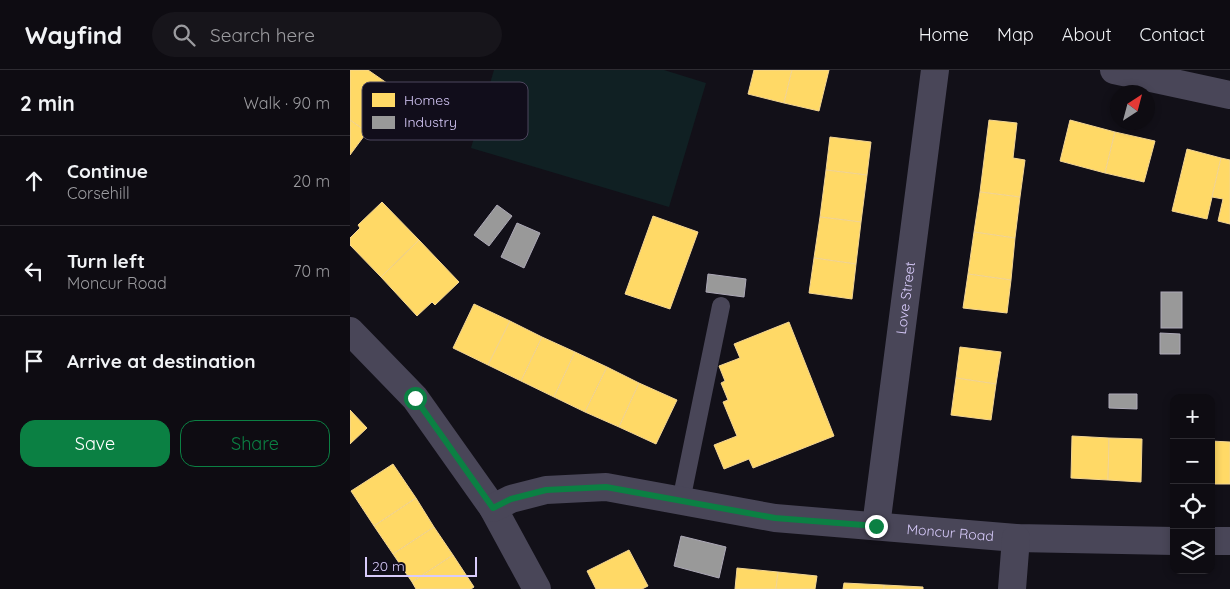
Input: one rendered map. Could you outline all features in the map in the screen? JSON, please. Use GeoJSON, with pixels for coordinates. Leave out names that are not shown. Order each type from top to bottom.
{"type":"FeatureCollection","features":[{"type":"Feature","properties":{"kind":"street","name":"Love Street"},"geometry":{"type":"LineString","coordinates":[[876,526],[935,70]]}},
{"type":"Feature","properties":{"kind":"street"},"geometry":{"type":"LineString","coordinates":[[1114,70],[1230,96]]}},
{"type":"Feature","properties":{"kind":"street"},"geometry":{"type":"LineString","coordinates":[[350,331],[415,398],[493,508],[537,589]]}},
{"type":"Feature","properties":{"kind":"street","name":"Moncur Road"},"geometry":{"type":"LineString","coordinates":[[493,508],[511,499],[546,490],[606,487],[775,518],[1016,538],[1170,541]]}},
{"type":"Feature","properties":{"kind":"street"},"geometry":{"type":"LineString","coordinates":[[1012,589],[1016,538]]}},
{"type":"Feature","properties":{"kind":"street"},"geometry":{"type":"LineString","coordinates":[[1215,541],[1230,541]]}},
{"type":"Feature","properties":{"kind":"lane"},"geometry":{"type":"LineString","coordinates":[[681,501],[721,306]]}},
{"type":"Feature","properties":{"kind":"shaded area"},"geometry":{"type":"Polygon","coordinates":[[[494,70],[664,70],[706,83],[669,207],[471,148],[473,140],[528,140],[528,82],[490,82],[494,70]]]}},
{"type":"Feature","properties":{"kind":"building: Homes"},"geometry":{"type":"Polygon","coordinates":[[[350,70],[368,70],[385,82],[362,82],[362,128],[350,120],[350,70]]]}},
{"type":"Feature","properties":{"kind":"building: Homes"},"geometry":{"type":"Polygon","coordinates":[[[754,70],[792,70],[784,103],[748,94],[754,70]]]}},
{"type":"Feature","properties":{"kind":"building: Homes"},"geometry":{"type":"Polygon","coordinates":[[[792,70],[829,70],[819,111],[784,103],[792,70]]]}},
{"type":"Feature","properties":{"kind":"building: Homes"},"geometry":{"type":"Polygon","coordinates":[[[350,120],[362,128],[362,139],[350,155],[350,120]]]}},
{"type":"Feature","properties":{"kind":"building: Homes"},"geometry":{"type":"Polygon","coordinates":[[[989,120],[1017,123],[1013,158],[1025,160],[1020,197],[980,192],[989,120]]]}},
{"type":"Feature","properties":{"kind":"building: Homes"},"geometry":{"type":"Polygon","coordinates":[[[1070,120],[1115,132],[1105,173],[1060,161],[1070,120]]]}},
{"type":"Feature","properties":{"kind":"building: Homes"},"geometry":{"type":"Polygon","coordinates":[[[1115,132],[1155,141],[1144,182],[1105,173],[1115,132]]]}},
{"type":"Feature","properties":{"kind":"building: Homes"},"geometry":{"type":"Polygon","coordinates":[[[830,137],[871,142],[867,175],[826,170],[830,137]]]}},
{"type":"Feature","properties":{"kind":"building: Homes"},"geometry":{"type":"Polygon","coordinates":[[[1187,149],[1221,158],[1207,219],[1172,211],[1187,149]]]}},
{"type":"Feature","properties":{"kind":"building: Homes"},"geometry":{"type":"Polygon","coordinates":[[[1221,158],[1230,160],[1230,224],[1218,221],[1223,199],[1212,197],[1221,158]]]}},
{"type":"Feature","properties":{"kind":"building: Homes"},"geometry":{"type":"Polygon","coordinates":[[[826,170],[867,175],[861,222],[820,217],[826,170]]]}},
{"type":"Feature","properties":{"kind":"building: Homes"},"geometry":{"type":"Polygon","coordinates":[[[980,192],[1020,197],[1015,238],[974,232],[980,192]]]}},
{"type":"Feature","properties":{"kind":"building: Homes"},"geometry":{"type":"Polygon","coordinates":[[[382,202],[419,240],[381,277],[350,245],[350,238],[360,228],[358,225],[382,202]]]}},
{"type":"Feature","properties":{"kind":"building: Homes"},"geometry":{"type":"Polygon","coordinates":[[[653,216],[698,232],[670,309],[625,294],[653,216]]]}},
{"type":"Feature","properties":{"kind":"building: Homes"},"geometry":{"type":"Polygon","coordinates":[[[820,217],[861,222],[856,264],[814,258],[820,217]]]}},
{"type":"Feature","properties":{"kind":"building: Homes"},"geometry":{"type":"Polygon","coordinates":[[[974,232],[1015,238],[1011,280],[968,274],[974,232]]]}},
{"type":"Feature","properties":{"kind":"building: Homes"},"geometry":{"type":"Polygon","coordinates":[[[419,240],[459,282],[435,305],[432,302],[417,316],[381,277],[419,240]]]}},
{"type":"Feature","properties":{"kind":"building: Homes"},"geometry":{"type":"Polygon","coordinates":[[[814,258],[856,264],[852,299],[809,293],[814,258]]]}},
{"type":"Feature","properties":{"kind":"building: Homes"},"geometry":{"type":"Polygon","coordinates":[[[968,274],[1011,280],[1007,313],[963,308],[968,274]]]}},
{"type":"Feature","properties":{"kind":"building: Homes"},"geometry":{"type":"Polygon","coordinates":[[[474,304],[510,321],[488,365],[453,348],[474,304]]]}},
{"type":"Feature","properties":{"kind":"building: Homes"},"geometry":{"type":"Polygon","coordinates":[[[510,321],[542,337],[521,381],[488,365],[510,321]]]}},
{"type":"Feature","properties":{"kind":"building: Homes"},"geometry":{"type":"Polygon","coordinates":[[[789,322],[834,436],[753,468],[749,459],[724,469],[714,445],[737,436],[723,402],[728,400],[721,383],[725,381],[719,366],[740,358],[734,344],[789,322]]]}},
{"type":"Feature","properties":{"kind":"building: Homes"},"geometry":{"type":"Polygon","coordinates":[[[542,337],[575,352],[554,397],[521,381],[542,337]]]}},
{"type":"Feature","properties":{"kind":"building: Homes"},"geometry":{"type":"Polygon","coordinates":[[[960,347],[1001,352],[996,384],[956,378],[960,347]]]}},
{"type":"Feature","properties":{"kind":"building: Homes"},"geometry":{"type":"Polygon","coordinates":[[[575,352],[607,367],[585,412],[554,397],[575,352]]]}},
{"type":"Feature","properties":{"kind":"building: Homes"},"geometry":{"type":"Polygon","coordinates":[[[607,367],[639,383],[619,427],[585,412],[607,367]]]}},
{"type":"Feature","properties":{"kind":"building: Homes"},"geometry":{"type":"Polygon","coordinates":[[[956,378],[996,384],[991,420],[951,415],[956,378]]]}},
{"type":"Feature","properties":{"kind":"building: Homes"},"geometry":{"type":"Polygon","coordinates":[[[639,383],[677,400],[656,444],[619,427],[639,383]]]}},
{"type":"Feature","properties":{"kind":"building: Homes"},"geometry":{"type":"Polygon","coordinates":[[[350,410],[367,428],[350,444],[350,410]]]}},
{"type":"Feature","properties":{"kind":"building: Homes"},"geometry":{"type":"Polygon","coordinates":[[[1072,436],[1109,438],[1108,480],[1071,478],[1072,436]]]}},
{"type":"Feature","properties":{"kind":"building: Homes"},"geometry":{"type":"Polygon","coordinates":[[[1109,438],[1142,439],[1141,482],[1108,480],[1109,438]]]}},
{"type":"Feature","properties":{"kind":"building: Homes"},"geometry":{"type":"Polygon","coordinates":[[[1215,441],[1230,442],[1230,484],[1215,484],[1215,441]]]}},
{"type":"Feature","properties":{"kind":"building: Homes"},"geometry":{"type":"Polygon","coordinates":[[[393,464],[416,498],[374,526],[351,491],[393,464]]]}},
{"type":"Feature","properties":{"kind":"building: Homes"},"geometry":{"type":"Polygon","coordinates":[[[416,498],[434,527],[393,554],[374,526],[416,498]]]}},
{"type":"Feature","properties":{"kind":"building: Homes"},"geometry":{"type":"Polygon","coordinates":[[[434,527],[453,555],[412,582],[393,554],[434,527]]]}},
{"type":"Feature","properties":{"kind":"building: Homes"},"geometry":{"type":"Polygon","coordinates":[[[629,550],[648,586],[642,589],[596,589],[587,571],[629,550]]]}},
{"type":"Feature","properties":{"kind":"building: Homes"},"geometry":{"type":"Polygon","coordinates":[[[453,555],[474,587],[471,589],[416,589],[412,582],[453,555]]]}},
{"type":"Feature","properties":{"kind":"building: Homes"},"geometry":{"type":"Polygon","coordinates":[[[737,568],[778,572],[776,589],[735,589],[737,568]]]}},
{"type":"Feature","properties":{"kind":"building: Homes"},"geometry":{"type":"Polygon","coordinates":[[[778,572],[817,576],[815,589],[776,589],[778,572]]]}},
{"type":"Feature","properties":{"kind":"building: Homes"},"geometry":{"type":"Polygon","coordinates":[[[844,583],[884,585],[884,589],[843,589],[844,583]]]}},
{"type":"Feature","properties":{"kind":"building: Homes"},"geometry":{"type":"Polygon","coordinates":[[[884,585],[923,587],[923,589],[884,589],[884,585]]]}},
{"type":"Feature","properties":{"kind":"building: Industry"},"geometry":{"type":"Polygon","coordinates":[[[497,205],[512,216],[489,246],[474,235],[497,205]]]}},
{"type":"Feature","properties":{"kind":"building: Industry"},"geometry":{"type":"Polygon","coordinates":[[[517,223],[540,233],[524,268],[501,257],[517,223]]]}},
{"type":"Feature","properties":{"kind":"building: Industry"},"geometry":{"type":"Polygon","coordinates":[[[708,274],[746,279],[744,297],[706,292],[708,274]]]}},
{"type":"Feature","properties":{"kind":"building: Industry"},"geometry":{"type":"Polygon","coordinates":[[[1161,292],[1182,292],[1182,328],[1161,328],[1161,292]]]}},
{"type":"Feature","properties":{"kind":"building: Industry"},"geometry":{"type":"Polygon","coordinates":[[[1160,333],[1180,334],[1180,354],[1160,354],[1160,333]]]}},
{"type":"Feature","properties":{"kind":"building: Industry"},"geometry":{"type":"Polygon","coordinates":[[[1109,394],[1137,394],[1137,409],[1109,408],[1109,394]]]}},
{"type":"Feature","properties":{"kind":"building: Industry"},"geometry":{"type":"Polygon","coordinates":[[[681,536],[726,547],[719,578],[674,566],[681,536]]]}},
{"type":"Feature","properties":{"kind":"route"},"geometry":{"type":"LineString","coordinates":[[415,398],[493,508],[511,499],[546,490],[606,487],[775,518],[876,526]]}}]}
